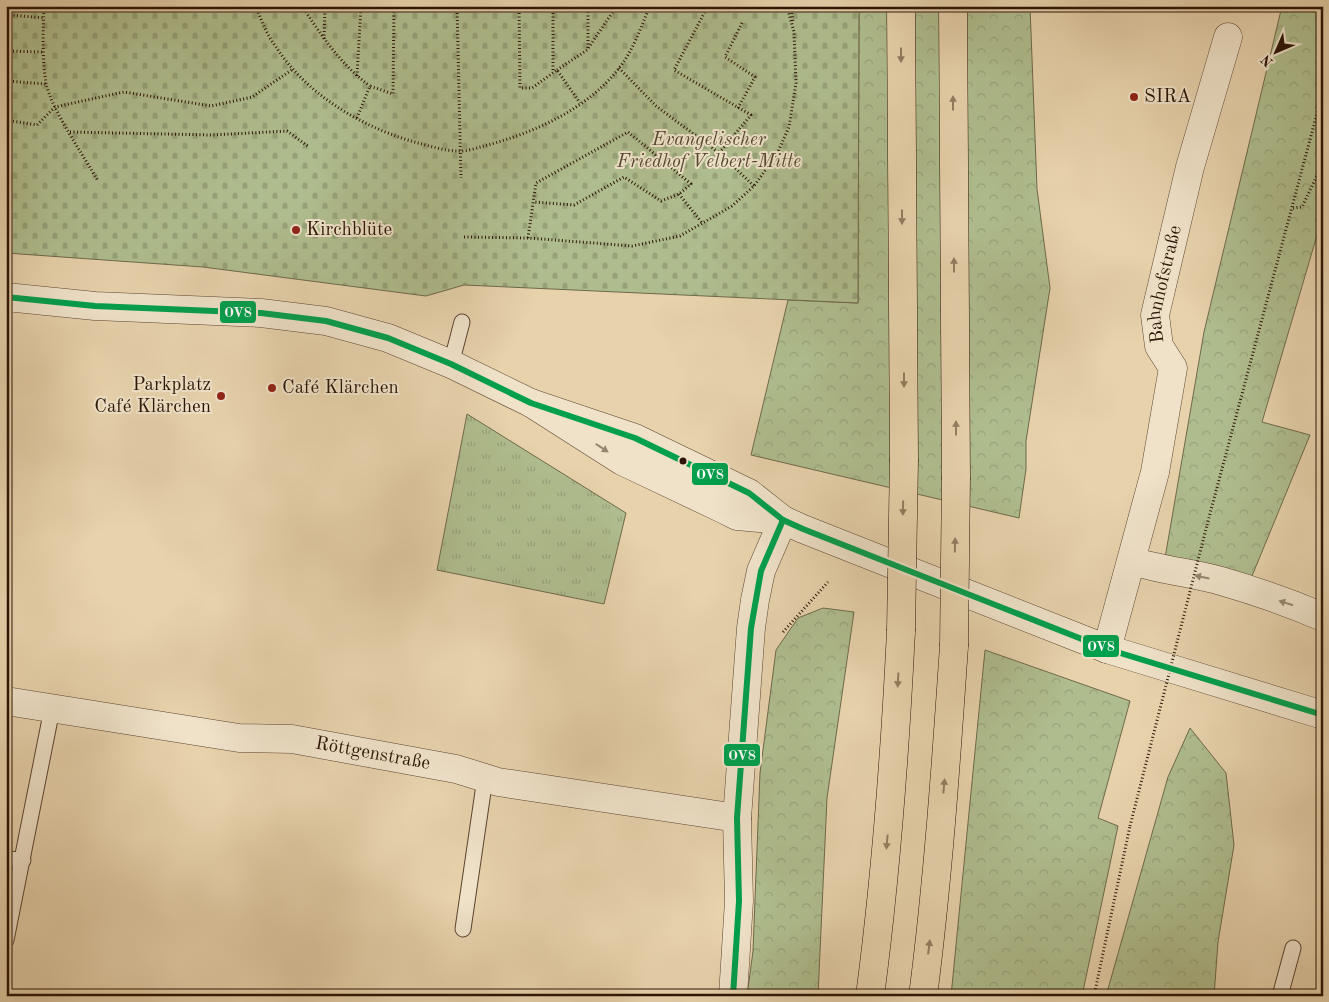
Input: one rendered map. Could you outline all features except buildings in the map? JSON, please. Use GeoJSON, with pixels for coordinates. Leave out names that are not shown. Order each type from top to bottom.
{"type":"FeatureCollection","features":[{"type":"Feature","properties":{"kind":"highway"},"geometry":{"type":"LineString","coordinates":[[870,996],[879,926],[894,760],[901,631],[904,459],[901,6]]}},
{"type":"Feature","properties":{"kind":"highway"},"geometry":{"type":"LineString","coordinates":[[923,996],[946,764],[954,646],[956,477],[952,6]]}},
{"type":"Feature","properties":{"kind":"street","name":"Bahnhofstraße"},"geometry":{"type":"LineString","coordinates":[[1107,648],[1155,472],[1173,368],[1158,346],[1155,315],[1190,167],[1228,37]]}},
{"type":"Feature","properties":{"kind":"street"},"geometry":{"type":"LineString","coordinates":[[6,297],[95,306],[262,313],[326,321],[388,338],[451,364],[531,403],[634,438],[749,493],[783,520],[1107,648],[1323,716]]}},
{"type":"Feature","properties":{"kind":"street"},"geometry":{"type":"LineString","coordinates":[[733,996],[739,901],[737,818],[751,628],[761,571],[783,520]]}},
{"type":"Feature","properties":{"kind":"street"},"geometry":{"type":"LineString","coordinates":[[1132,560],[1221,581],[1300,607],[1323,617]]}},
{"type":"Feature","properties":{"kind":"street","name":"Röttgenstraße"},"geometry":{"type":"LineString","coordinates":[[6,701],[238,738],[292,739],[456,769],[498,782],[737,818]]}},
{"type":"Feature","properties":{"kind":"lane"},"geometry":{"type":"LineString","coordinates":[[451,364],[462,322]]}},
{"type":"Feature","properties":{"kind":"lane"},"geometry":{"type":"LineString","coordinates":[[6,940],[52,709]]}},
{"type":"Feature","properties":{"kind":"lane"},"geometry":{"type":"LineString","coordinates":[[463,929],[485,778]]}},
{"type":"Feature","properties":{"kind":"lane"},"geometry":{"type":"LineString","coordinates":[[6,859],[23,860]]}},
{"type":"Feature","properties":{"kind":"lane"},"geometry":{"type":"LineString","coordinates":[[1280,996],[1293,948]]}},
{"type":"Feature","properties":{"kind":"path"},"geometry":{"type":"LineString","coordinates":[[44,6],[46,84],[55,107],[98,181]]}},
{"type":"Feature","properties":{"kind":"path"},"geometry":{"type":"LineString","coordinates":[[256,6],[276,47],[293,69],[329,102],[373,127],[400,138],[459,152],[510,139],[535,129],[566,114],[593,94],[619,68],[630,52],[650,6]]}},
{"type":"Feature","properties":{"kind":"path"},"geometry":{"type":"LineString","coordinates":[[302,6],[324,40],[357,77],[370,86],[393,94],[394,6]]}},
{"type":"Feature","properties":{"kind":"path"},"geometry":{"type":"LineString","coordinates":[[324,40],[325,6]]}},
{"type":"Feature","properties":{"kind":"path"},"geometry":{"type":"LineString","coordinates":[[357,77],[361,6]]}},
{"type":"Feature","properties":{"kind":"path"},"geometry":{"type":"LineString","coordinates":[[456,6],[461,178]]}},
{"type":"Feature","properties":{"kind":"path"},"geometry":{"type":"LineString","coordinates":[[519,6],[520,88],[532,88],[588,50],[612,13],[614,6]]}},
{"type":"Feature","properties":{"kind":"path"},"geometry":{"type":"LineString","coordinates":[[553,6],[555,72],[580,103]]}},
{"type":"Feature","properties":{"kind":"path"},"geometry":{"type":"LineString","coordinates":[[588,6],[588,50]]}},
{"type":"Feature","properties":{"kind":"path"},"geometry":{"type":"LineString","coordinates":[[708,6],[674,70],[751,115],[719,153]]}},
{"type":"Feature","properties":{"kind":"path"},"geometry":{"type":"LineString","coordinates":[[787,6],[794,32]]}},
{"type":"Feature","properties":{"kind":"path"},"geometry":{"type":"LineString","coordinates":[[464,237],[528,238],[632,246],[680,236],[732,206],[754,186],[777,154],[789,128],[796,83],[791,6]]}},
{"type":"Feature","properties":{"kind":"path"},"geometry":{"type":"LineString","coordinates":[[10,15],[44,18]]}},
{"type":"Feature","properties":{"kind":"path"},"geometry":{"type":"LineString","coordinates":[[738,108],[755,77],[725,57],[743,22]]}},
{"type":"Feature","properties":{"kind":"path"},"geometry":{"type":"LineString","coordinates":[[6,51],[44,52]]}},
{"type":"Feature","properties":{"kind":"path"},"geometry":{"type":"LineString","coordinates":[[619,68],[656,106],[719,153],[754,186]]}},
{"type":"Feature","properties":{"kind":"path"},"geometry":{"type":"LineString","coordinates":[[6,120],[37,125],[55,107],[124,92],[211,106],[252,97],[293,69]]}},
{"type":"Feature","properties":{"kind":"path"},"geometry":{"type":"LineString","coordinates":[[6,81],[46,84]]}},
{"type":"Feature","properties":{"kind":"path"},"geometry":{"type":"LineString","coordinates":[[357,118],[370,86]]}},
{"type":"Feature","properties":{"kind":"path"},"geometry":{"type":"LineString","coordinates":[[1094,996],[1130,826],[1239,402],[1293,208],[1323,91]]}},
{"type":"Feature","properties":{"kind":"path"},"geometry":{"type":"LineString","coordinates":[[70,132],[212,135],[287,131],[309,147]]}},
{"type":"Feature","properties":{"kind":"path"},"geometry":{"type":"LineString","coordinates":[[528,238],[536,183],[628,132],[691,184],[679,194],[661,201],[624,177],[574,204],[534,202]]}},
{"type":"Feature","properties":{"kind":"path"},"geometry":{"type":"LineString","coordinates":[[1293,208],[1302,207],[1323,163]]}},
{"type":"Feature","properties":{"kind":"path"},"geometry":{"type":"LineString","coordinates":[[679,194],[703,224]]}},
{"type":"Feature","properties":{"kind":"path"},"geometry":{"type":"LineString","coordinates":[[782,640],[783,630],[828,582]]}},
{"type":"Feature","properties":{"kind":"green space","name":"Evangelischer Friedhof Velbert-Mitte"},"geometry":{"type":"Polygon","coordinates":[[[6,6],[859,6],[858,303],[464,285],[426,296],[203,267],[6,253],[6,6]]]}},
{"type":"Feature","properties":{"kind":"green space"},"geometry":{"type":"Polygon","coordinates":[[[859,6],[1030,6],[1037,189],[1050,288],[1026,441],[1026,469],[1019,518],[751,455],[788,300],[858,303],[859,6]]]}},
{"type":"Feature","properties":{"kind":"green space"},"geometry":{"type":"Polygon","coordinates":[[[1282,6],[1323,6],[1323,215],[1262,422],[1310,435],[1252,576],[1165,558],[1204,332],[1282,6]]]}},
{"type":"Feature","properties":{"kind":"green space"},"geometry":{"type":"Polygon","coordinates":[[[467,414],[626,513],[604,604],[437,570],[467,414]]]}},
{"type":"Feature","properties":{"kind":"green space"},"geometry":{"type":"Polygon","coordinates":[[[823,608],[854,612],[827,798],[818,996],[747,996],[753,951],[760,773],[776,650],[798,618],[823,608]]]}},
{"type":"Feature","properties":{"kind":"green space"},"geometry":{"type":"Polygon","coordinates":[[[985,650],[1130,701],[1098,818],[1118,826],[1082,996],[951,996],[985,650]]]}},
{"type":"Feature","properties":{"kind":"green space"},"geometry":{"type":"Polygon","coordinates":[[[1190,728],[1226,773],[1234,845],[1218,942],[1214,996],[1106,996],[1168,777],[1190,728]]]}},
{"type":"Feature","properties":{"kind":"transit line","name":"OV8"},"geometry":{"type":"LineString","coordinates":[[6,297],[95,306],[261,313],[326,321],[388,338],[451,364],[531,403],[635,438],[749,493],[783,520],[803,529],[1107,649],[1323,715]]}},
{"type":"Feature","properties":{"kind":"transit line","name":"OV8"},"geometry":{"type":"LineString","coordinates":[[733,996],[739,901],[737,818],[751,628],[761,571],[783,520]]}},
{"type":"Feature","properties":{"kind":"place","name":"SIRA"},"geometry":{"type":"Point","coordinates":[1134,97]}},
{"type":"Feature","properties":{"kind":"place","name":"Kirchblüte"},"geometry":{"type":"Point","coordinates":[296,230]}},
{"type":"Feature","properties":{"kind":"place","name":"Café Klärchen"},"geometry":{"type":"Point","coordinates":[272,388]}},
{"type":"Feature","properties":{"kind":"place","name":"Parkplatz Café Klärchen"},"geometry":{"type":"Point","coordinates":[221,396]}}]}
